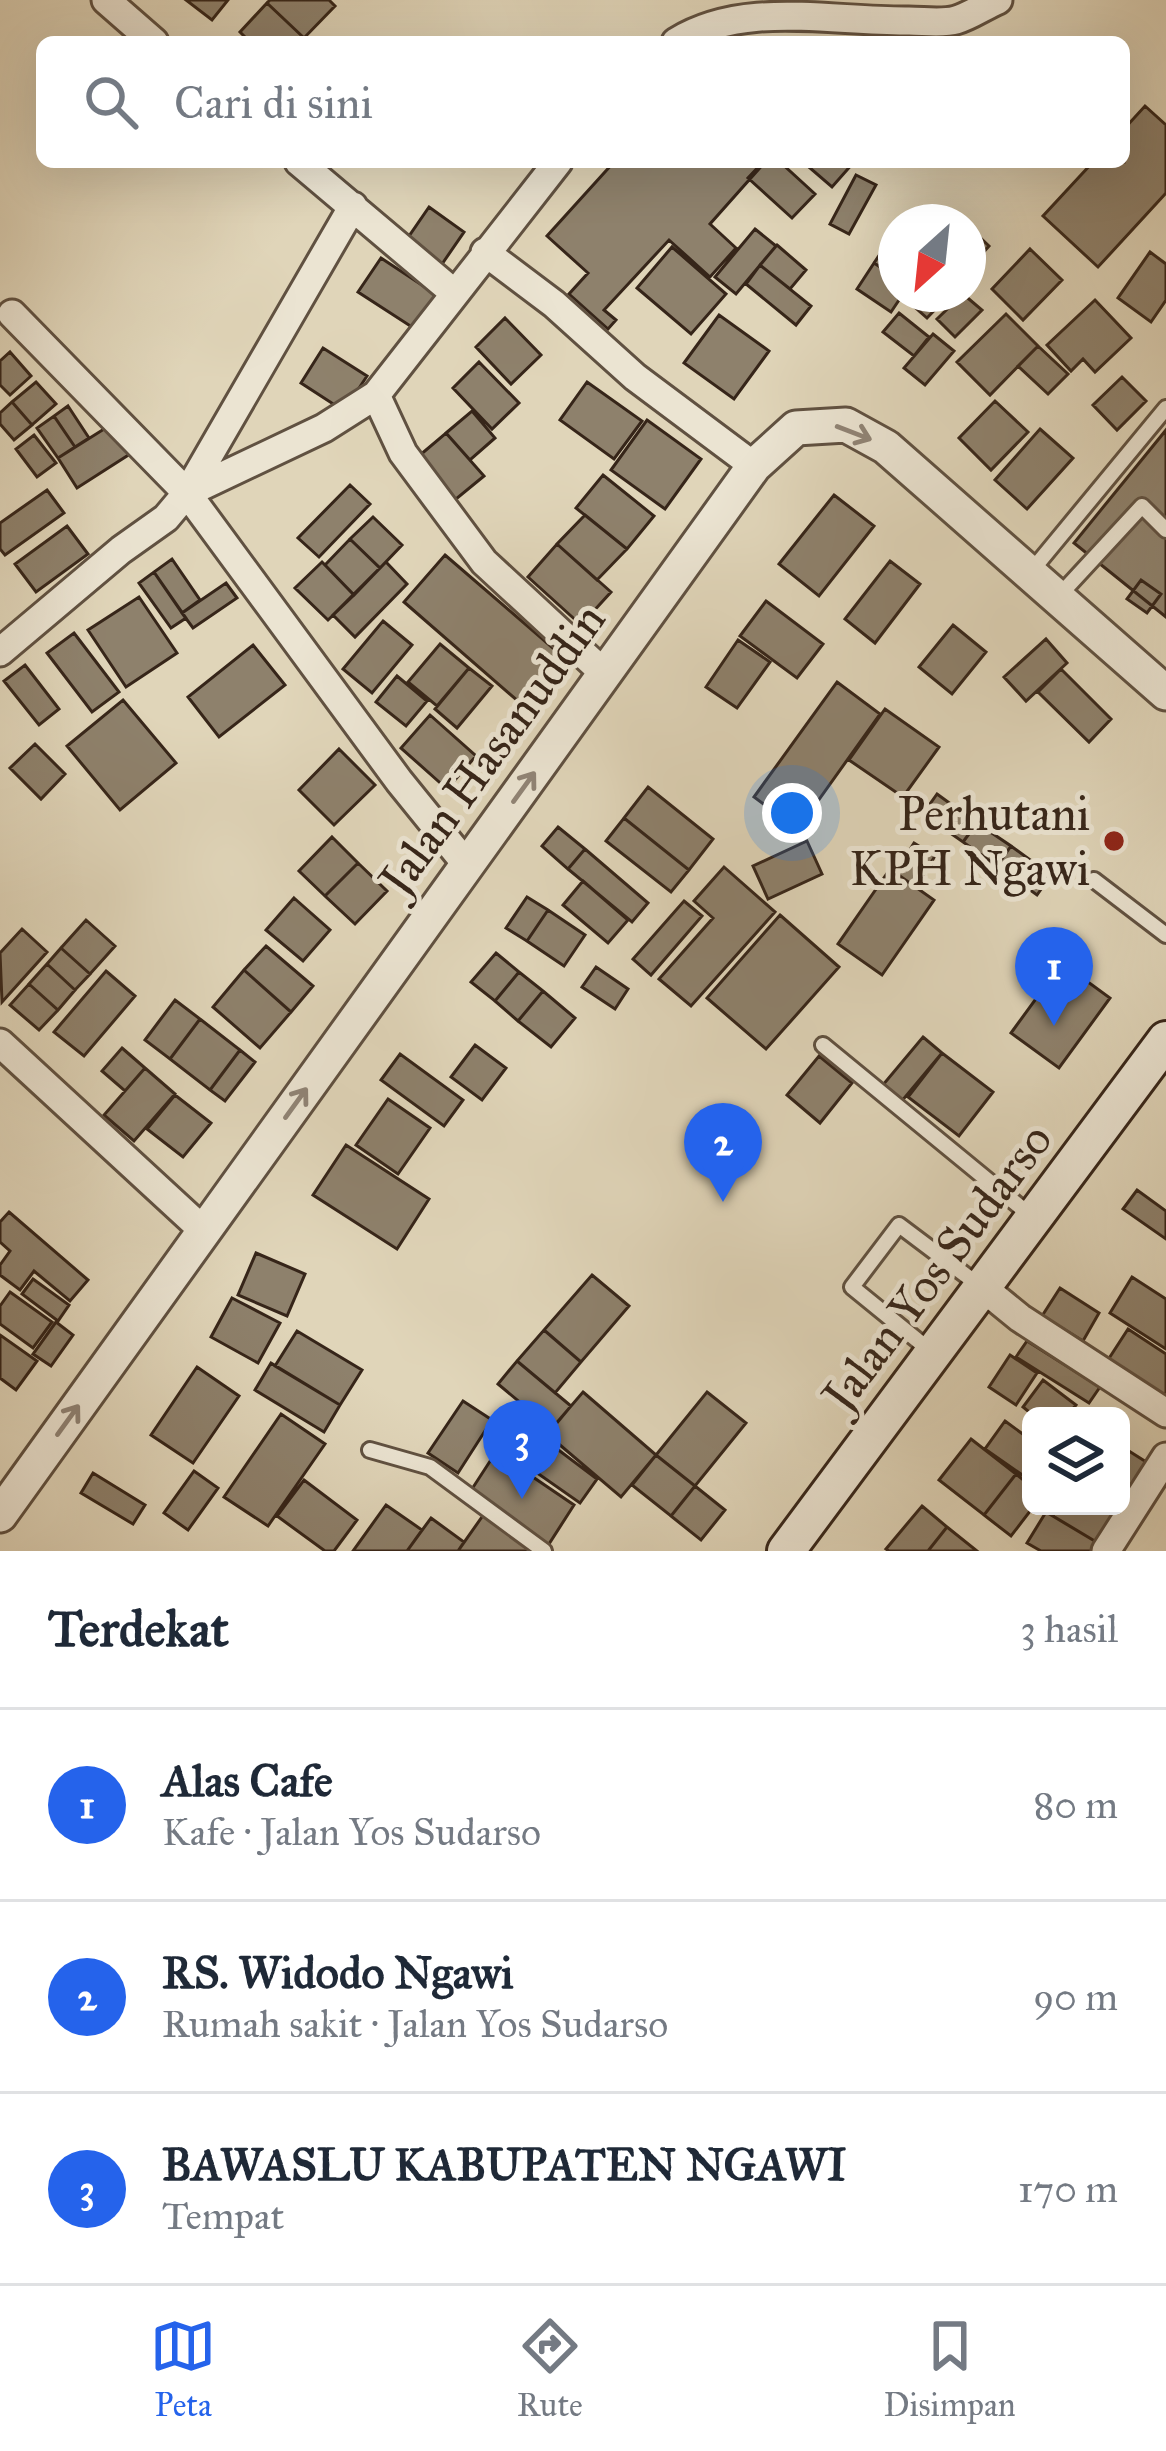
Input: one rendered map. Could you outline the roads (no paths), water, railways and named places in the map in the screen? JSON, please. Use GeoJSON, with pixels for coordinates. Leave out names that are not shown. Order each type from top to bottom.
{"type":"FeatureCollection","features":[{"type":"Feature","properties":{"kind":"main road","name":"Jalan Yos Sudarso"},"geometry":{"type":"LineString","coordinates":[[786,1551],[1166,1040]]}},
{"type":"Feature","properties":{"kind":"street"},"geometry":{"type":"LineString","coordinates":[[106,0],[147,36]]}},
{"type":"Feature","properties":{"kind":"street"},"geometry":{"type":"LineString","coordinates":[[684,36],[699,25],[789,11],[857,22],[953,21],[998,0]]}},
{"type":"Feature","properties":{"kind":"street"},"geometry":{"type":"LineString","coordinates":[[306,168],[453,292]]}},
{"type":"Feature","properties":{"kind":"street"},"geometry":{"type":"LineString","coordinates":[[188,493],[324,428],[376,395],[553,168]]}},
{"type":"Feature","properties":{"kind":"street"},"geometry":{"type":"LineString","coordinates":[[0,652],[166,518],[188,493],[353,206]]}},
{"type":"Feature","properties":{"kind":"street"},"geometry":{"type":"LineString","coordinates":[[484,252],[554,304],[635,377],[754,466]]}},
{"type":"Feature","properties":{"kind":"street"},"geometry":{"type":"LineString","coordinates":[[12,314],[188,493],[467,865]]}},
{"type":"Feature","properties":{"kind":"street"},"geometry":{"type":"LineString","coordinates":[[376,395],[403,453],[484,562],[605,674]]}},
{"type":"Feature","properties":{"kind":"street","name":"Jalan Hasanuddin"},"geometry":{"type":"LineString","coordinates":[[0,1515],[754,466],[796,428],[846,425],[886,447],[1166,693]]}},
{"type":"Feature","properties":{"kind":"street"},"geometry":{"type":"LineString","coordinates":[[0,1043],[204,1231]]}},
{"type":"Feature","properties":{"kind":"street"},"geometry":{"type":"LineString","coordinates":[[982,1287],[1020,1318],[1166,1413]]}},
{"type":"Feature","properties":{"kind":"street"},"geometry":{"type":"LineString","coordinates":[[1106,1551],[1166,1456]]}},
{"type":"Feature","properties":{"kind":"lane"},"geometry":{"type":"LineString","coordinates":[[1029,574],[1166,408]]}},
{"type":"Feature","properties":{"kind":"lane"},"geometry":{"type":"LineString","coordinates":[[1057,598],[1142,506],[1166,530]]}},
{"type":"Feature","properties":{"kind":"lane"},"geometry":{"type":"LineString","coordinates":[[1094,880],[1166,935]]}},
{"type":"Feature","properties":{"kind":"lane"},"geometry":{"type":"LineString","coordinates":[[823,1045],[1034,1218]]}},
{"type":"Feature","properties":{"kind":"lane"},"geometry":{"type":"LineString","coordinates":[[933,1353],[853,1287],[899,1226],[982,1287]]}},
{"type":"Feature","properties":{"kind":"lane"},"geometry":{"type":"LineString","coordinates":[[370,1450],[430,1467],[544,1551]]}},
{"type":"Feature","properties":{"kind":"place","name":"Perhutani KPH Ngawi"},"geometry":{"type":"Point","coordinates":[1114,841]}},
{"type":"Feature","properties":{"kind":"place","name":"Alas Cafe"},"geometry":{"type":"Point","coordinates":[1054,1026]}},
{"type":"Feature","properties":{"kind":"place","name":"RS. Widodo Ngawi"},"geometry":{"type":"Point","coordinates":[723,1202]}},
{"type":"Feature","properties":{"kind":"place","name":"BAWASLU KABUPATEN NGAWI"},"geometry":{"type":"Point","coordinates":[522,1499]}}]}
